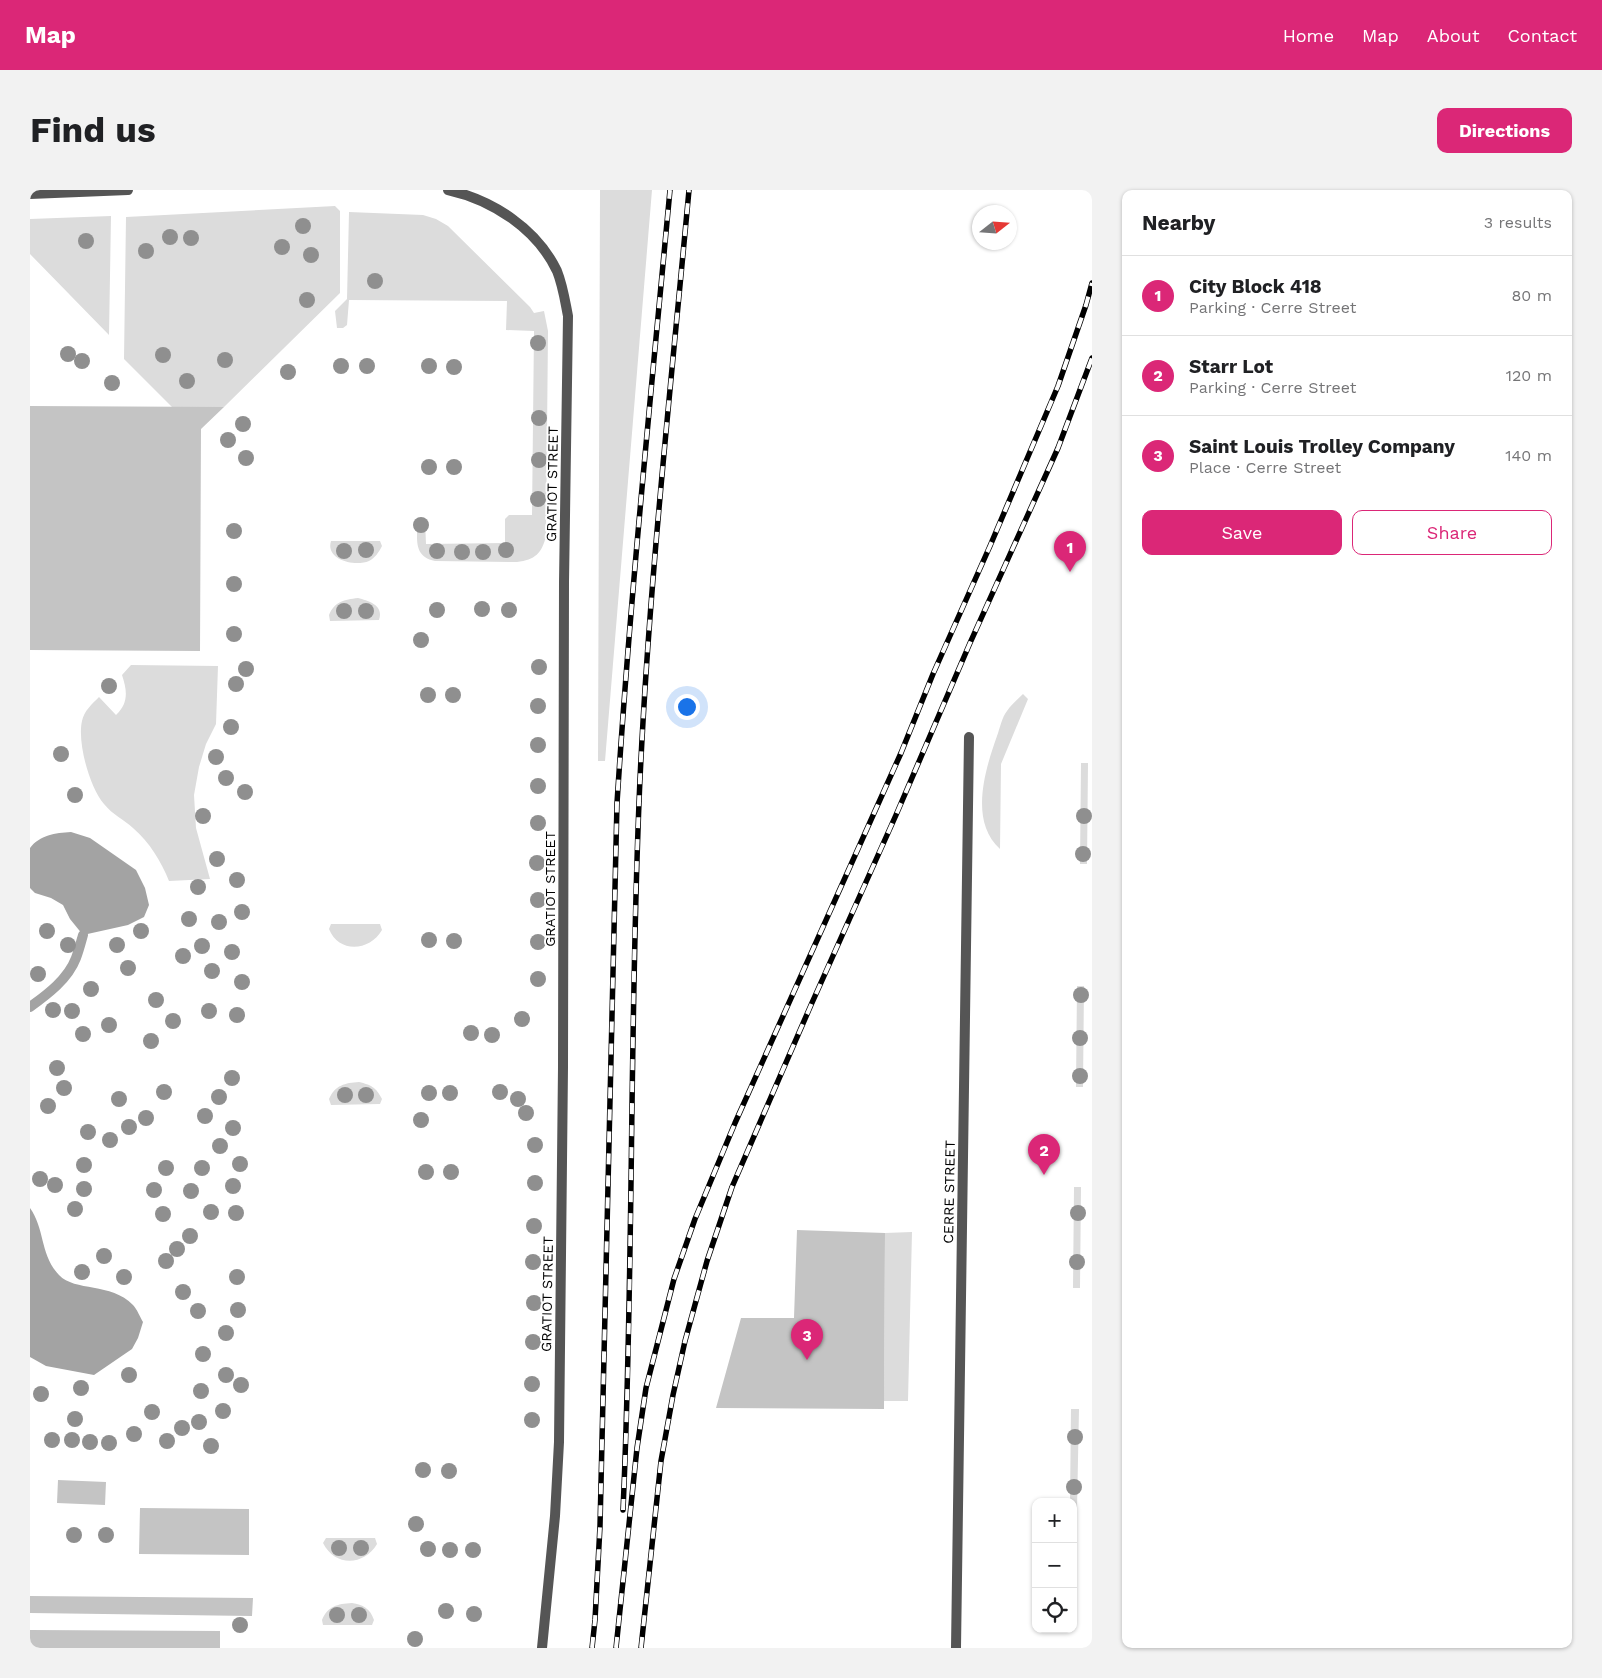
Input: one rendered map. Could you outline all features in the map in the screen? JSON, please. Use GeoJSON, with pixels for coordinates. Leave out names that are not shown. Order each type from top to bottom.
{"type":"FeatureCollection","features":[{"type":"Feature","properties":{"kind":"street"},"geometry":{"type":"LineString","coordinates":[[30,194],[128,190]]}},
{"type":"Feature","properties":{"kind":"street","name":"GRATIOT STREET"},"geometry":{"type":"LineString","coordinates":[[448,190],[467,194],[495,207],[519,224],[534,239],[557,270],[564,289],[568,316],[564,592],[563,1057],[559,1442],[553,1536],[542,1648]]}},
{"type":"Feature","properties":{"kind":"street","name":"CERRE STREET"},"geometry":{"type":"LineString","coordinates":[[956,1648],[970,736]]}},
{"type":"Feature","properties":{"kind":"shaded area"},"geometry":{"type":"Polygon","coordinates":[[[600,190],[652,190],[605,761],[598,761],[600,190]]]}},
{"type":"Feature","properties":{"kind":"shaded area"},"geometry":{"type":"Polygon","coordinates":[[[335,206],[340,211],[340,293],[224,407],[172,407],[124,359],[126,217],[335,206]]]}},
{"type":"Feature","properties":{"kind":"shaded area"},"geometry":{"type":"Polygon","coordinates":[[[349,212],[423,215],[436,219],[448,226],[534,313],[544,311],[548,331],[546,536],[537,555],[517,562],[435,561],[428,559],[419,551],[417,539],[417,519],[419,518],[425,520],[426,544],[505,543],[505,519],[509,515],[532,515],[534,331],[506,330],[507,301],[349,300],[347,325],[343,328],[337,328],[335,311],[347,299],[349,212]]]}},
{"type":"Feature","properties":{"kind":"shaded area"},"geometry":{"type":"Polygon","coordinates":[[[111,216],[109,335],[30,254],[30,219],[111,216]]]}},
{"type":"Feature","properties":{"kind":"shaded area"},"geometry":{"type":"Polygon","coordinates":[[[331,541],[380,541],[382,546],[377,555],[371,560],[356,563],[342,560],[332,553],[330,548],[331,541]]]}},
{"type":"Feature","properties":{"kind":"shaded area"},"geometry":{"type":"Polygon","coordinates":[[[358,598],[378,608],[380,611],[379,620],[330,621],[329,615],[331,610],[337,604],[358,598]]]}},
{"type":"Feature","properties":{"kind":"shaded area"},"geometry":{"type":"Polygon","coordinates":[[[131,665],[218,666],[216,724],[206,744],[199,767],[194,795],[196,828],[210,879],[169,881],[159,859],[150,846],[133,828],[104,804],[90,777],[81,741],[83,717],[99,697],[116,715],[123,706],[126,696],[122,675],[131,665]]]}},
{"type":"Feature","properties":{"kind":"shaded area"},"geometry":{"type":"Polygon","coordinates":[[[1023,694],[1028,699],[1001,764],[1000,849],[990,838],[985,824],[982,810],[982,795],[992,749],[1004,716],[1023,694]]]}},
{"type":"Feature","properties":{"kind":"shaded area"},"geometry":{"type":"Polygon","coordinates":[[[1081,763],[1088,763],[1087,864],[1080,864],[1081,763]]]}},
{"type":"Feature","properties":{"kind":"shaded area"},"geometry":{"type":"Polygon","coordinates":[[[71,832],[90,838],[136,870],[145,888],[149,905],[144,917],[128,925],[83,935],[70,919],[63,905],[51,898],[35,893],[30,888],[30,848],[43,837],[71,832]]]}},
{"type":"Feature","properties":{"kind":"shaded area"},"geometry":{"type":"Polygon","coordinates":[[[331,924],[380,924],[382,930],[370,942],[363,946],[355,947],[340,943],[329,929],[331,924]]]}},
{"type":"Feature","properties":{"kind":"shaded area"},"geometry":{"type":"Polygon","coordinates":[[[1077,986],[1084,986],[1083,1087],[1076,1087],[1077,986]]]}},
{"type":"Feature","properties":{"kind":"shaded area"},"geometry":{"type":"Polygon","coordinates":[[[359,1082],[370,1086],[378,1092],[382,1099],[380,1104],[331,1105],[329,1099],[337,1088],[345,1084],[359,1082]]]}},
{"type":"Feature","properties":{"kind":"shaded area"},"geometry":{"type":"Polygon","coordinates":[[[1074,1187],[1081,1187],[1080,1288],[1073,1288],[1074,1187]]]}},
{"type":"Feature","properties":{"kind":"shaded area"},"geometry":{"type":"Polygon","coordinates":[[[30,1208],[35,1216],[45,1251],[59,1275],[74,1284],[104,1290],[124,1298],[134,1307],[143,1322],[132,1349],[94,1375],[46,1366],[30,1357],[30,1208]]]}},
{"type":"Feature","properties":{"kind":"shaded area"},"geometry":{"type":"Polygon","coordinates":[[[912,1232],[908,1401],[884,1401],[885,1233],[912,1232]]]}},
{"type":"Feature","properties":{"kind":"shaded area"},"geometry":{"type":"Polygon","coordinates":[[[1071,1409],[1079,1409],[1077,1510],[1077,1498],[1070,1498],[1071,1409]]]}},
{"type":"Feature","properties":{"kind":"shaded area"},"geometry":{"type":"Polygon","coordinates":[[[326,1538],[375,1538],[377,1544],[365,1556],[350,1561],[342,1560],[328,1551],[323,1543],[326,1538]]]}},
{"type":"Feature","properties":{"kind":"shaded area"},"geometry":{"type":"Polygon","coordinates":[[[352,1603],[363,1606],[368,1610],[374,1620],[372,1625],[323,1625],[324,1615],[330,1609],[337,1605],[352,1603]]]}},
{"type":"Feature","properties":{"kind":"building"},"geometry":{"type":"Polygon","coordinates":[[[30,406],[224,407],[201,429],[200,651],[30,650],[30,406]]]}},
{"type":"Feature","properties":{"kind":"building"},"geometry":{"type":"Polygon","coordinates":[[[797,1230],[885,1233],[884,1409],[716,1408],[741,1318],[794,1318],[797,1230]]]}},
{"type":"Feature","properties":{"kind":"building"},"geometry":{"type":"Polygon","coordinates":[[[58,1480],[106,1482],[105,1505],[57,1503],[58,1480]]]}},
{"type":"Feature","properties":{"kind":"building"},"geometry":{"type":"Polygon","coordinates":[[[140,1508],[249,1509],[249,1555],[139,1554],[140,1508]]]}},
{"type":"Feature","properties":{"kind":"building"},"geometry":{"type":"Polygon","coordinates":[[[30,1596],[253,1598],[252,1616],[30,1613],[30,1596]]]}},
{"type":"Feature","properties":{"kind":"building"},"geometry":{"type":"Polygon","coordinates":[[[30,1630],[220,1631],[220,1648],[30,1648],[30,1630]]]}},
{"type":"Feature","properties":{"kind":"waterway"},"geometry":{"type":"LineString","coordinates":[[30,1007],[68,973],[76,958],[83,935]]}},
{"type":"Feature","properties":{"kind":"railway"},"geometry":{"type":"LineString","coordinates":[[592,1648],[600,1526],[617,803],[634,573],[670,190]]}},
{"type":"Feature","properties":{"kind":"railway"},"geometry":{"type":"LineString","coordinates":[[623,1510],[629,1328],[634,962],[640,779],[655,558],[689,190]]}},
{"type":"Feature","properties":{"kind":"railway"},"geometry":{"type":"LineString","coordinates":[[616,1648],[637,1448],[646,1388],[674,1279],[695,1219],[735,1123],[901,753],[933,674],[1058,386],[1092,283]]}},
{"type":"Feature","properties":{"kind":"railway"},"geometry":{"type":"LineString","coordinates":[[641,1648],[661,1461],[673,1395],[685,1341],[707,1261],[732,1187],[970,643],[1058,448],[1092,358]]}},
{"type":"Feature","properties":{"kind":"place","name":"City Block 418"},"geometry":{"type":"Point","coordinates":[1070,572]}},
{"type":"Feature","properties":{"kind":"place","name":"Starr Lot"},"geometry":{"type":"Point","coordinates":[1044,1175]}},
{"type":"Feature","properties":{"kind":"place","name":"Saint Louis Trolley Company"},"geometry":{"type":"Point","coordinates":[807,1360]}}]}
